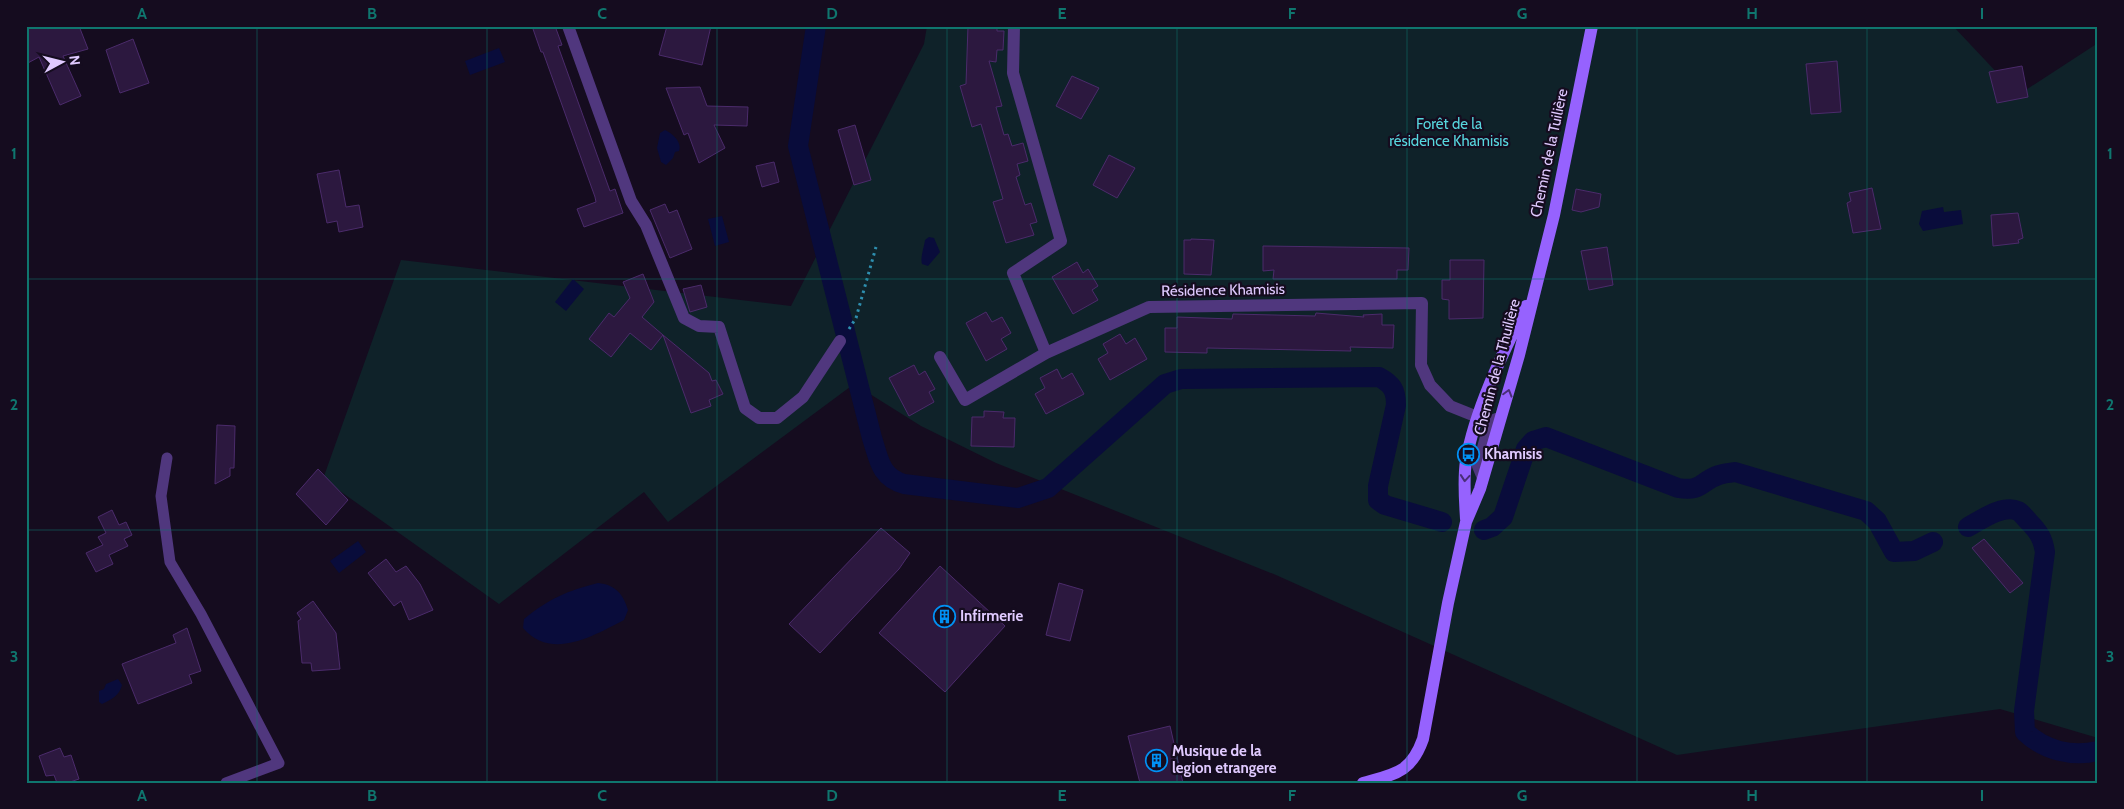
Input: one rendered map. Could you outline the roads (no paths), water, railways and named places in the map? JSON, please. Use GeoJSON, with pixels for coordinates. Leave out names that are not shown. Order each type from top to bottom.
{"type":"FeatureCollection","features":[{"type":"Feature","properties":{"kind":"street"},"geometry":{"type":"LineString","coordinates":[[568,26],[631,201],[646,225],[684,318],[699,326],[719,327],[745,408],[759,418],[777,418],[804,397],[840,341]]}},
{"type":"Feature","properties":{"kind":"street"},"geometry":{"type":"LineString","coordinates":[[940,357],[965,400],[1046,353],[1013,273],[1061,241],[1013,73],[1014,26]]}},
{"type":"Feature","properties":{"kind":"street","name":"Chemin de la Tuilière"},"geometry":{"type":"LineString","coordinates":[[1536,286],[1554,215],[1592,26]]}},
{"type":"Feature","properties":{"kind":"street","name":"Chemin de la Thuilière"},"geometry":{"type":"LineString","coordinates":[[1466,522],[1464,487],[1466,460],[1490,418],[1536,286]]}},
{"type":"Feature","properties":{"kind":"street","name":"Chemin de la Thuilière"},"geometry":{"type":"LineString","coordinates":[[1363,783],[1392,774],[1406,767],[1417,756],[1423,739],[1448,603],[1466,522],[1484,478],[1490,418],[1504,351],[1536,286]]}},
{"type":"Feature","properties":{"kind":"street","name":"Résidence Khamisis"},"geometry":{"type":"LineString","coordinates":[[1046,353],[1149,308],[1422,303],[1421,365],[1430,385],[1450,406],[1490,418]]}},
{"type":"Feature","properties":{"kind":"lane"},"geometry":{"type":"LineString","coordinates":[[166,458],[161,496],[170,562],[201,614],[279,763],[226,783]]}},
{"type":"Feature","properties":{"kind":"waterway"},"geometry":{"type":"LineString","coordinates":[[816,26],[798,146],[872,438],[879,460],[890,477],[904,484],[1018,498],[1048,488],[1165,384],[1181,379],[1379,377],[1392,388],[1396,405],[1378,486],[1378,500],[1385,505],[1442,522]]}},
{"type":"Feature","properties":{"kind":"waterway"},"geometry":{"type":"LineString","coordinates":[[1484,530],[1492,527],[1503,517],[1526,449],[1533,441],[1546,437],[1678,488],[1697,487],[1713,477],[1735,472],[1866,511],[1877,521],[1894,552],[1914,551],[1933,542]]}},
{"type":"Feature","properties":{"kind":"waterway"},"geometry":{"type":"LineString","coordinates":[[1968,527],[1999,511],[2012,509],[2021,513],[2040,536],[2045,552],[2024,711],[2025,732],[2041,744],[2059,751],[2069,753],[2098,751]]}},
{"type":"Feature","properties":{"kind":"place","name":"Khamisis"},"geometry":{"type":"Point","coordinates":[1468,454]}},
{"type":"Feature","properties":{"kind":"place","name":"Infirmerie"},"geometry":{"type":"Point","coordinates":[944,616]}},
{"type":"Feature","properties":{"kind":"place","name":"Musique de la legion etrangere"},"geometry":{"type":"Point","coordinates":[1156,760]}},
{"type":"Feature","properties":{"kind":"park label","name":"Forêt de la résidence Khamisis"},"geometry":{"type":"Point","coordinates":[1449,132]}}]}
